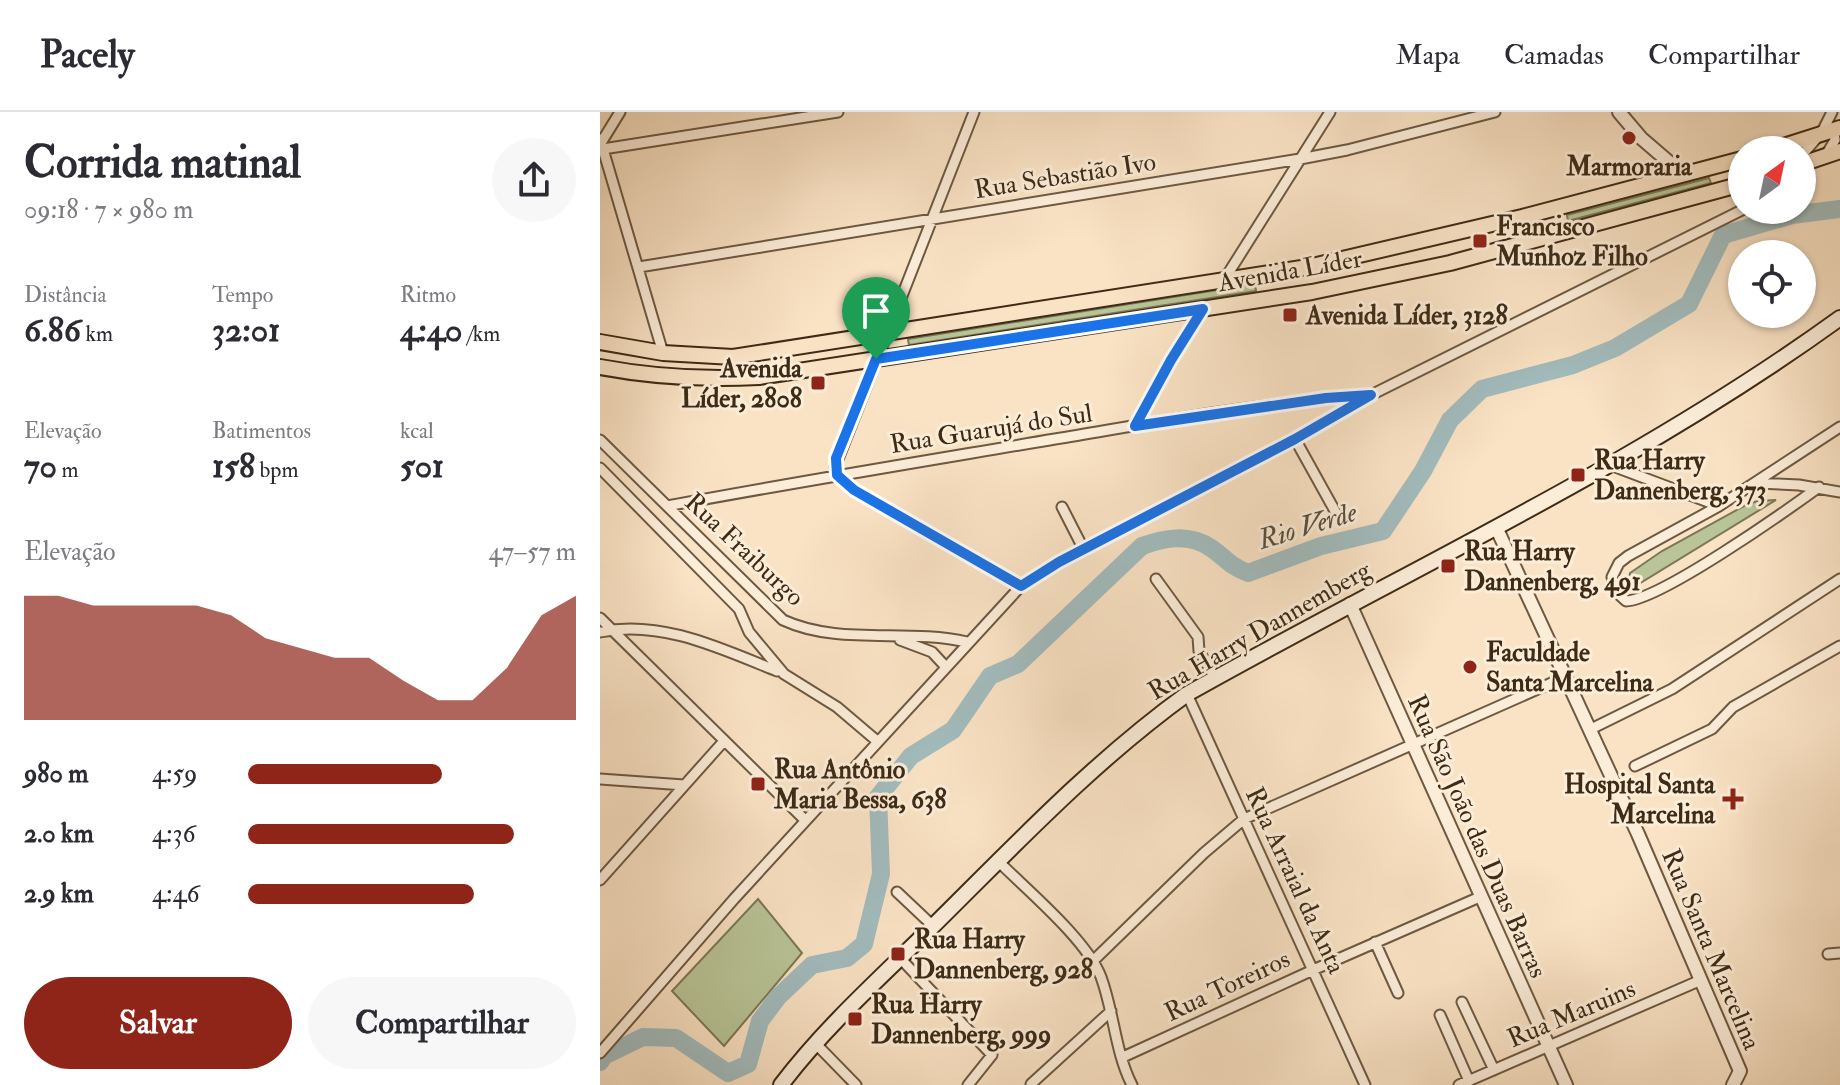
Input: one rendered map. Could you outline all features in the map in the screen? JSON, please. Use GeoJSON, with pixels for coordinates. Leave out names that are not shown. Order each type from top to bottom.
{"type":"FeatureCollection","features":[{"type":"Feature","properties":{"kind":"main road","name":"Avenida Líder"},"geometry":{"type":"LineString","coordinates":[[600,342],[663,353],[733,357],[1308,267],[1437,238],[1728,163]]}},
{"type":"Feature","properties":{"kind":"main road","name":"Avenida Líder"},"geometry":{"type":"LineString","coordinates":[[600,367],[707,380],[759,377],[1312,292],[1450,263],[1728,188]]}},
{"type":"Feature","properties":{"kind":"main road","name":"Rua Harry Dannemberg"},"geometry":{"type":"LineString","coordinates":[[781,1085],[816,1044],[900,958],[1079,781],[1143,726],[1187,694],[1610,465],[1738,387],[1840,318]]}},
{"type":"Feature","properties":{"kind":"street"},"geometry":{"type":"LineString","coordinates":[[620,112],[601,144],[663,353]]}},
{"type":"Feature","properties":{"kind":"street"},"geometry":{"type":"LineString","coordinates":[[601,144],[838,112]]}},
{"type":"Feature","properties":{"kind":"street"},"geometry":{"type":"LineString","coordinates":[[974,112],[836,458],[837,475],[854,490],[1021,586]]}},
{"type":"Feature","properties":{"kind":"street"},"geometry":{"type":"LineString","coordinates":[[1224,280],[1330,112]]}},
{"type":"Feature","properties":{"kind":"street","name":"Rua Sebastião Ivo"},"geometry":{"type":"LineString","coordinates":[[639,267],[1300,159],[1495,112]]}},
{"type":"Feature","properties":{"kind":"street"},"geometry":{"type":"LineString","coordinates":[[1619,112],[1641,138],[1684,175]]}},
{"type":"Feature","properties":{"kind":"street"},"geometry":{"type":"LineString","coordinates":[[1816,164],[1833,153],[1832,112]]}},
{"type":"Feature","properties":{"kind":"street"},"geometry":{"type":"LineString","coordinates":[[1816,143],[1832,130]]}},
{"type":"Feature","properties":{"kind":"street"},"geometry":{"type":"LineString","coordinates":[[600,1053],[805,820],[1021,586],[1371,395],[1728,217]]}},
{"type":"Feature","properties":{"kind":"street"},"geometry":{"type":"LineString","coordinates":[[1135,426],[1203,309]]}},
{"type":"Feature","properties":{"kind":"street","name":"Rua Guarujá do Sul"},"geometry":{"type":"LineString","coordinates":[[667,506],[1135,426],[1326,398],[1371,395]]}},
{"type":"Feature","properties":{"kind":"street"},"geometry":{"type":"LineString","coordinates":[[1819,487],[1735,544],[1644,599],[1626,601],[1621,597],[1612,577],[1619,563],[1719,506],[1840,427]]}},
{"type":"Feature","properties":{"kind":"street"},"geometry":{"type":"LineString","coordinates":[[1295,439],[1340,520]]}},
{"type":"Feature","properties":{"kind":"street","name":"Rua Fraiburgo"},"geometry":{"type":"LineString","coordinates":[[600,440],[783,620],[803,628],[967,642]]}},
{"type":"Feature","properties":{"kind":"street"},"geometry":{"type":"LineString","coordinates":[[1610,465],[1719,506]]}},
{"type":"Feature","properties":{"kind":"street","name":"Rua Fraiburgo"},"geometry":{"type":"LineString","coordinates":[[600,468],[734,603],[749,632],[784,674],[837,707],[877,741]]}},
{"type":"Feature","properties":{"kind":"street"},"geometry":{"type":"LineString","coordinates":[[1755,483],[1819,487],[1840,492]]}},
{"type":"Feature","properties":{"kind":"street"},"geometry":{"type":"LineString","coordinates":[[1062,507],[1084,550]]}},
{"type":"Feature","properties":{"kind":"street","name":"Rua Santa Marcelina"},"geometry":{"type":"LineString","coordinates":[[1496,527],[1591,729],[1744,1085]]}},
{"type":"Feature","properties":{"kind":"street"},"geometry":{"type":"LineString","coordinates":[[1156,579],[1198,637],[1199,651],[1215,678]]}},
{"type":"Feature","properties":{"kind":"street"},"geometry":{"type":"LineString","coordinates":[[1591,729],[1672,689],[1840,579]]}},
{"type":"Feature","properties":{"kind":"street","name":"Rua São João das Duas Barras"},"geometry":{"type":"LineString","coordinates":[[1350,604],[1566,1085]]}},
{"type":"Feature","properties":{"kind":"street"},"geometry":{"type":"LineString","coordinates":[[600,618],[805,820]]}},
{"type":"Feature","properties":{"kind":"street"},"geometry":{"type":"LineString","coordinates":[[600,632],[611,629],[670,633],[784,674]]}},
{"type":"Feature","properties":{"kind":"street","name":"Rua Fraiburgo"},"geometry":{"type":"LineString","coordinates":[[885,637],[921,646],[932,652],[945,666]]}},
{"type":"Feature","properties":{"kind":"street"},"geometry":{"type":"LineString","coordinates":[[1635,766],[1712,729],[1733,707],[1840,646]]}},
{"type":"Feature","properties":{"kind":"street"},"geometry":{"type":"LineString","coordinates":[[1094,960],[1193,863],[1244,819],[1565,677]]}},
{"type":"Feature","properties":{"kind":"street","name":"Rua Arraial da Anta"},"geometry":{"type":"LineString","coordinates":[[1187,694],[1365,1085]]}},
{"type":"Feature","properties":{"kind":"street"},"geometry":{"type":"LineString","coordinates":[[600,880],[724,741]]}},
{"type":"Feature","properties":{"kind":"street"},"geometry":{"type":"LineString","coordinates":[[600,779],[684,785]]}},
{"type":"Feature","properties":{"kind":"street"},"geometry":{"type":"LineString","coordinates":[[998,861],[1094,960],[1132,1085]]}},
{"type":"Feature","properties":{"kind":"street"},"geometry":{"type":"LineString","coordinates":[[897,892],[933,926]]}},
{"type":"Feature","properties":{"kind":"street","name":"Rua Toreiros"},"geometry":{"type":"LineString","coordinates":[[1123,1057],[1482,896]]}},
{"type":"Feature","properties":{"kind":"street"},"geometry":{"type":"LineString","coordinates":[[1375,942],[1398,993]]}},
{"type":"Feature","properties":{"kind":"street"},"geometry":{"type":"LineString","coordinates":[[1828,954],[1840,953]]}},
{"type":"Feature","properties":{"kind":"street"},"geometry":{"type":"LineString","coordinates":[[900,958],[992,1055],[968,1085]]}},
{"type":"Feature","properties":{"kind":"street","name":"Rua Maruins"},"geometry":{"type":"LineString","coordinates":[[1464,1083],[1701,980]]}},
{"type":"Feature","properties":{"kind":"street"},"geometry":{"type":"LineString","coordinates":[[1462,1002],[1494,1070]]}},
{"type":"Feature","properties":{"kind":"street"},"geometry":{"type":"LineString","coordinates":[[1031,1084],[1111,1011]]}},
{"type":"Feature","properties":{"kind":"street"},"geometry":{"type":"LineString","coordinates":[[1440,1015],[1464,1083]]}},
{"type":"Feature","properties":{"kind":"street"},"geometry":{"type":"LineString","coordinates":[[816,1044],[856,1085]]}},
{"type":"Feature","properties":{"kind":"street"},"geometry":{"type":"LineString","coordinates":[[1733,1085],[1740,1071]]}},
{"type":"Feature","properties":{"kind":"green space"},"geometry":{"type":"Polygon","coordinates":[[[1709,178],[1711,183],[1568,221],[1567,215],[1709,178]]]}},
{"type":"Feature","properties":{"kind":"green space"},"geometry":{"type":"Polygon","coordinates":[[[1255,284],[1256,291],[909,345],[908,339],[1255,284]]]}},
{"type":"Feature","properties":{"kind":"green space"},"geometry":{"type":"Polygon","coordinates":[[[1776,500],[1637,585],[1631,587],[1628,584],[1630,573],[1662,551],[1744,506],[1757,501],[1776,500]]]}},
{"type":"Feature","properties":{"kind":"green space"},"geometry":{"type":"Polygon","coordinates":[[[758,899],[802,953],[724,1046],[672,991],[758,899]]]}},
{"type":"Feature","properties":{"kind":"waterway","name":"Rio Verde"},"geometry":{"type":"LineString","coordinates":[[600,1062],[604,1056],[643,1037],[676,1038],[728,1073],[748,1064],[760,1021],[778,997],[812,965],[847,958],[864,944],[881,874],[878,797],[911,756],[953,730],[990,676],[1018,664],[1142,546],[1168,539],[1194,540],[1248,573],[1321,546],[1383,531],[1423,471],[1450,420],[1482,389],[1573,365],[1615,348],[1689,304],[1723,235],[1792,215],[1840,209]]}},
{"type":"Feature","properties":{"kind":"place","name":"Marmoraria"},"geometry":{"type":"Point","coordinates":[1629,138]}},
{"type":"Feature","properties":{"kind":"place","name":"Francisco Munhoz Filho"},"geometry":{"type":"Point","coordinates":[1480,241]}},
{"type":"Feature","properties":{"kind":"place","name":"Avenida Líder, 3128"},"geometry":{"type":"Point","coordinates":[1290,315]}},
{"type":"Feature","properties":{"kind":"place","name":"Avenida Líder, 2808"},"geometry":{"type":"Point","coordinates":[818,383]}},
{"type":"Feature","properties":{"kind":"place","name":"Rua Harry Dannenberg, 373"},"geometry":{"type":"Point","coordinates":[1578,475]}},
{"type":"Feature","properties":{"kind":"place","name":"Rua Harry Dannenberg, 491"},"geometry":{"type":"Point","coordinates":[1448,566]}},
{"type":"Feature","properties":{"kind":"place","name":"Faculdade Santa Marcelina"},"geometry":{"type":"Point","coordinates":[1470,667]}},
{"type":"Feature","properties":{"kind":"place","name":"Rua Antônio Maria Bessa, 638"},"geometry":{"type":"Point","coordinates":[758,784]}},
{"type":"Feature","properties":{"kind":"place","name":"Hospital Santa Marcelina"},"geometry":{"type":"Point","coordinates":[1733,799]}},
{"type":"Feature","properties":{"kind":"place","name":"Rua Harry Dannenberg, 928"},"geometry":{"type":"Point","coordinates":[898,954]}},
{"type":"Feature","properties":{"kind":"place","name":"Rua Harry Dannenberg, 999"},"geometry":{"type":"Point","coordinates":[855,1019]}},
{"type":"Feature","properties":{"kind":"route"},"geometry":{"type":"LineString","coordinates":[[1203,309],[1135,426],[1326,398],[1371,395],[1295,439],[1059,562],[1021,586],[854,490],[837,475],[836,458],[876,359],[1203,309]]}}]}
